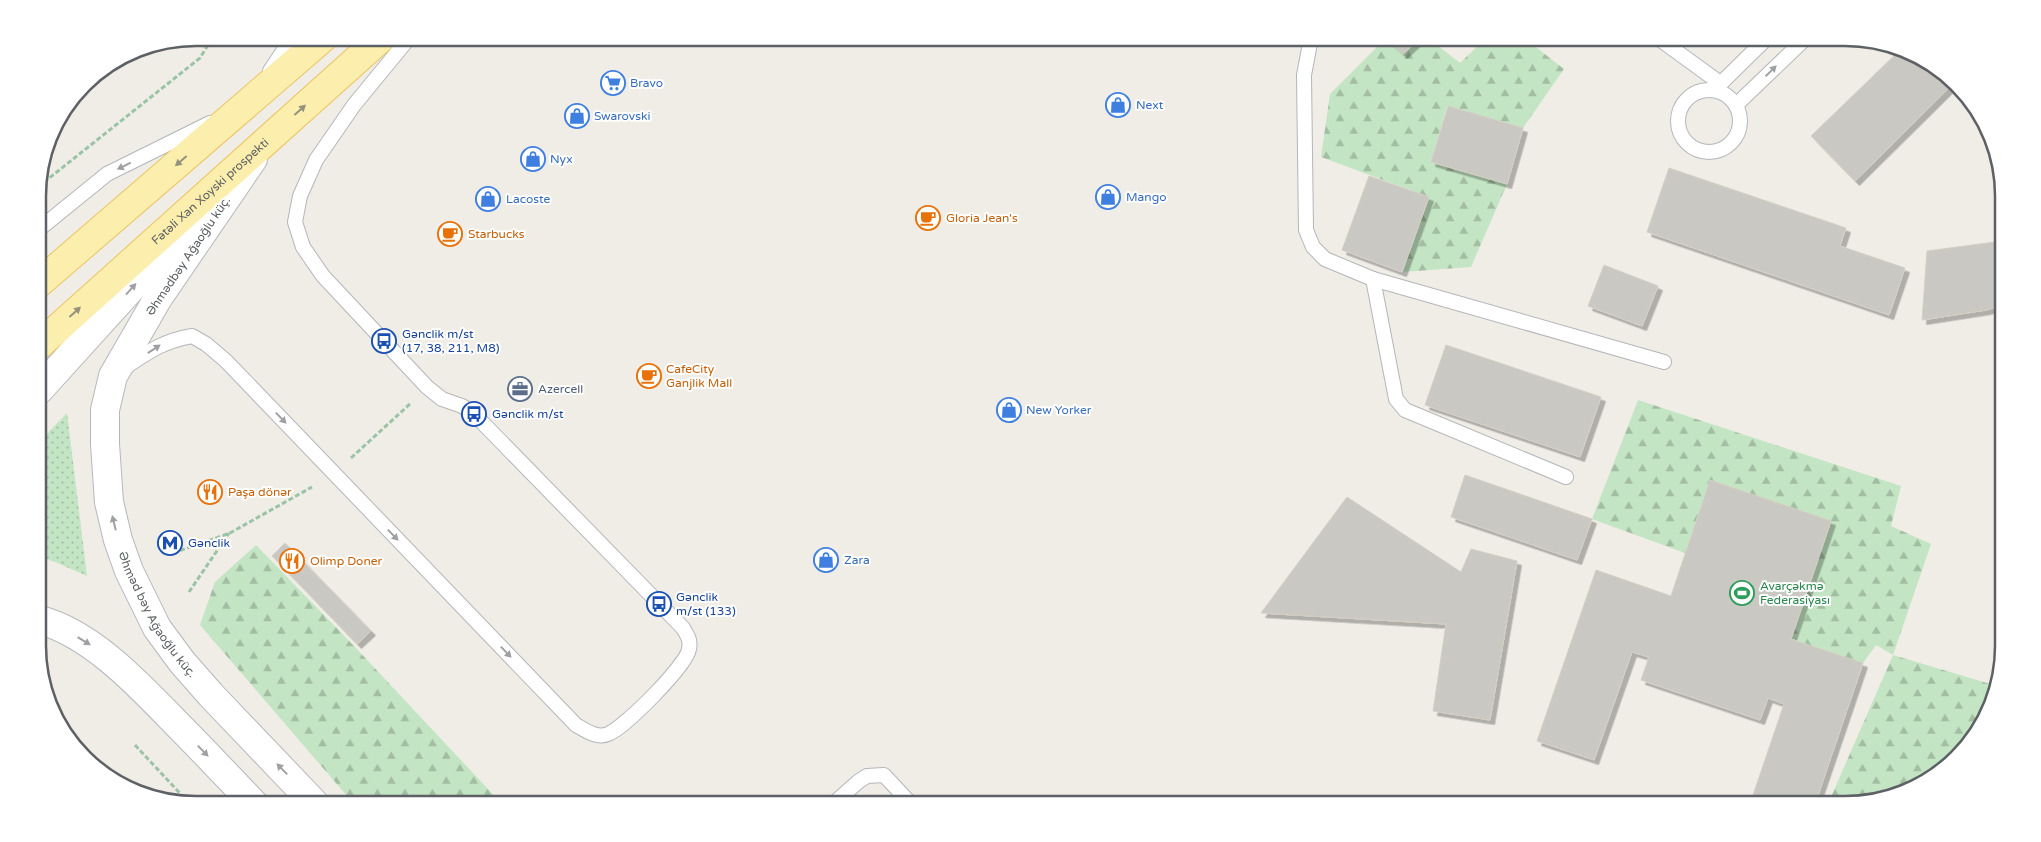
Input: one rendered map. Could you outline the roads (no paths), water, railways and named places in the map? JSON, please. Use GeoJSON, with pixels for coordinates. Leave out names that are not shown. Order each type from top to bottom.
{"type":"FeatureCollection","features":[{"type":"Feature","properties":{"kind":"main road"},"geometry":{"type":"LineString","coordinates":[[47,276],[314,46]]}},
{"type":"Feature","properties":{"kind":"main road","name":"Fətəli Xan Xoyski prospekti"},"geometry":{"type":"LineString","coordinates":[[47,338],[372,46]]}},
{"type":"Feature","properties":{"kind":"street","name":"Əhmədbəy Ağaoğlu küç."},"geometry":{"type":"LineString","coordinates":[[113,376],[158,298],[267,139]]}},
{"type":"Feature","properties":{"kind":"street"},"geometry":{"type":"LineString","coordinates":[[47,382],[267,139]]}},
{"type":"Feature","properties":{"kind":"street","name":"Əhməd bəy Ağaoğlu küç."},"geometry":{"type":"LineString","coordinates":[[113,376],[106,410],[105,444],[109,502],[118,540],[141,598],[157,628],[182,662],[211,696],[307,796]]}},
{"type":"Feature","properties":{"kind":"street"},"geometry":{"type":"LineString","coordinates":[[46,623],[88,644],[113,662],[247,796]]}},
{"type":"Feature","properties":{"kind":"lane"},"geometry":{"type":"LineString","coordinates":[[47,223],[107,174],[246,105],[287,46]]}},
{"type":"Feature","properties":{"kind":"lane"},"geometry":{"type":"LineString","coordinates":[[113,376],[160,344],[192,336],[206,344],[226,361],[576,725],[592,734],[607,735],[624,722],[674,674],[683,663],[689,650],[689,639],[683,628],[474,414],[462,406],[442,399],[427,387],[323,276],[303,248],[295,222],[300,196],[316,160],[354,105],[402,46]]}},
{"type":"Feature","properties":{"kind":"lane"},"geometry":{"type":"LineString","coordinates":[[1309,46],[1304,75],[1306,230],[1314,247],[1325,260],[1373,279],[1664,362]]}},
{"type":"Feature","properties":{"kind":"lane"},"geometry":{"type":"LineString","coordinates":[[1668,46],[1717,86],[1736,105],[1740,118],[1738,132],[1730,144],[1718,150],[1704,151],[1691,146],[1682,136],[1678,123],[1680,109],[1688,98],[1700,91],[1717,86],[1759,46]]}},
{"type":"Feature","properties":{"kind":"lane"},"geometry":{"type":"LineString","coordinates":[[1736,105],[1798,46]]}},
{"type":"Feature","properties":{"kind":"lane"},"geometry":{"type":"LineString","coordinates":[[1373,279],[1396,399],[1405,410],[1566,477]]}},
{"type":"Feature","properties":{"kind":"lane"},"geometry":{"type":"LineString","coordinates":[[842,796],[858,781],[867,776],[884,775],[902,796]]}},
{"type":"Feature","properties":{"kind":"place","name":"Bravo"},"geometry":{"type":"Point","coordinates":[613,83]}},
{"type":"Feature","properties":{"kind":"place","name":"Next"},"geometry":{"type":"Point","coordinates":[1118,105]}},
{"type":"Feature","properties":{"kind":"place","name":"Swarovski"},"geometry":{"type":"Point","coordinates":[577,116]}},
{"type":"Feature","properties":{"kind":"place","name":"Nyx"},"geometry":{"type":"Point","coordinates":[533,159]}},
{"type":"Feature","properties":{"kind":"place","name":"Mango"},"geometry":{"type":"Point","coordinates":[1108,197]}},
{"type":"Feature","properties":{"kind":"place","name":"Lacoste"},"geometry":{"type":"Point","coordinates":[488,199]}},
{"type":"Feature","properties":{"kind":"place","name":"Gloria Jean's"},"geometry":{"type":"Point","coordinates":[928,218]}},
{"type":"Feature","properties":{"kind":"place","name":"Starbucks"},"geometry":{"type":"Point","coordinates":[450,234]}},
{"type":"Feature","properties":{"kind":"place","name":"Gənclik m/st (17, 38, 211, M8)"},"geometry":{"type":"Point","coordinates":[384,341]}},
{"type":"Feature","properties":{"kind":"place","name":"CafeCity Ganjlik Mall"},"geometry":{"type":"Point","coordinates":[649,376]}},
{"type":"Feature","properties":{"kind":"place","name":"Azercell"},"geometry":{"type":"Point","coordinates":[520,389]}},
{"type":"Feature","properties":{"kind":"place","name":"New Yorker"},"geometry":{"type":"Point","coordinates":[1009,410]}},
{"type":"Feature","properties":{"kind":"place","name":"Gənclik m/st"},"geometry":{"type":"Point","coordinates":[474,414]}},
{"type":"Feature","properties":{"kind":"place","name":"Paşa dönər"},"geometry":{"type":"Point","coordinates":[210,492]}},
{"type":"Feature","properties":{"kind":"place","name":"Gənclik"},"geometry":{"type":"Point","coordinates":[170,543]}},
{"type":"Feature","properties":{"kind":"place","name":"Zara"},"geometry":{"type":"Point","coordinates":[826,560]}},
{"type":"Feature","properties":{"kind":"place","name":"Olimp Doner"},"geometry":{"type":"Point","coordinates":[292,561]}},
{"type":"Feature","properties":{"kind":"place","name":"Avarçəkmə Federasiyası"},"geometry":{"type":"Point","coordinates":[1742,593]}},
{"type":"Feature","properties":{"kind":"place","name":"Gənclik m/st (133)"},"geometry":{"type":"Point","coordinates":[659,604]}}]}
